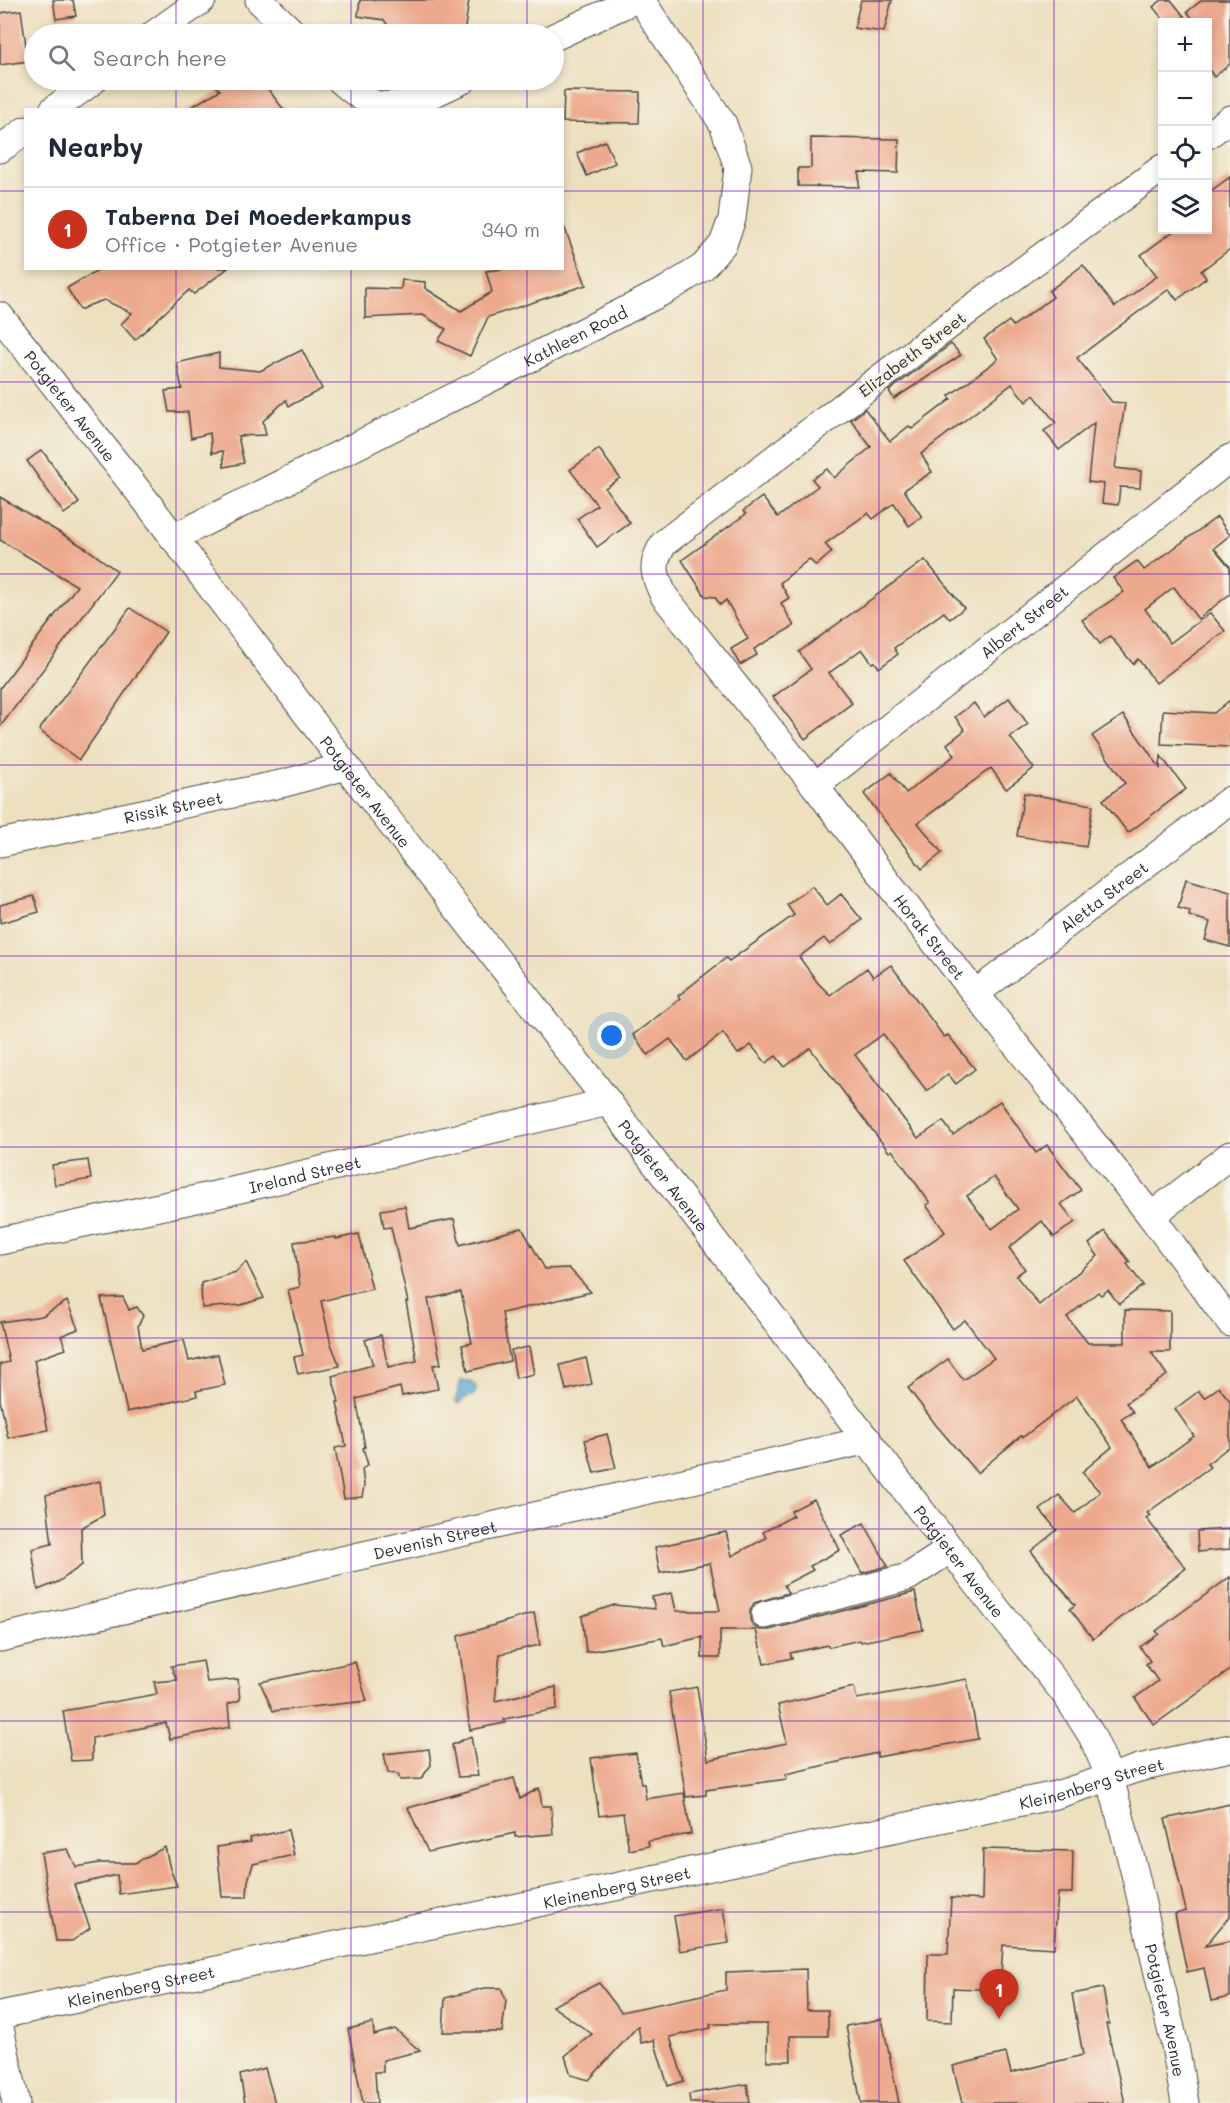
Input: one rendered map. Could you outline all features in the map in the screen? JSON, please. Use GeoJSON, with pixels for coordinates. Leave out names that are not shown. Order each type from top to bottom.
{"type":"FeatureCollection","features":[{"type":"Feature","properties":{"kind":"street"},"geometry":{"type":"LineString","coordinates":[[168,24],[202,0]]}},
{"type":"Feature","properties":{"kind":"street"},"geometry":{"type":"LineString","coordinates":[[259,0],[284,24]]}},
{"type":"Feature","properties":{"kind":"street"},"geometry":{"type":"LineString","coordinates":[[564,33],[634,0]]}},
{"type":"Feature","properties":{"kind":"street","name":"Kathleen Road"},"geometry":{"type":"LineString","coordinates":[[173,538],[657,295],[703,267],[723,244],[732,219],[738,167],[723,124],[641,0]]}},
{"type":"Feature","properties":{"kind":"street"},"geometry":{"type":"LineString","coordinates":[[56,108],[80,90]]}},
{"type":"Feature","properties":{"kind":"street"},"geometry":{"type":"LineString","coordinates":[[352,90],[372,103],[384,105],[418,99],[439,90]]}},
{"type":"Feature","properties":{"kind":"street"},"geometry":{"type":"LineString","coordinates":[[1212,132],[1230,119]]}},
{"type":"Feature","properties":{"kind":"street"},"geometry":{"type":"LineString","coordinates":[[0,149],[24,131]]}},
{"type":"Feature","properties":{"kind":"street","name":"Elizabeth Street"},"geometry":{"type":"LineString","coordinates":[[664,543],[964,314],[1158,171]]}},
{"type":"Feature","properties":{"kind":"street","name":"Potgieter Avenue"},"geometry":{"type":"LineString","coordinates":[[0,316],[146,501],[346,766],[1065,1695],[1092,1736],[1110,1777],[1136,1878],[1185,2103]]}},
{"type":"Feature","properties":{"kind":"street","name":"Albert Street"},"geometry":{"type":"LineString","coordinates":[[815,786],[1230,458]]}},
{"type":"Feature","properties":{"kind":"street","name":"Horak Street"},"geometry":{"type":"LineString","coordinates":[[664,543],[654,564],[655,576],[664,596],[1151,1216],[1230,1323]]}},
{"type":"Feature","properties":{"kind":"street","name":"Rissik Street"},"geometry":{"type":"LineString","coordinates":[[0,843],[285,783],[346,766]]}},
{"type":"Feature","properties":{"kind":"street","name":"Aletta Street"},"geometry":{"type":"LineString","coordinates":[[976,993],[1230,800]]}},
{"type":"Feature","properties":{"kind":"street","name":"Ireland Street"},"geometry":{"type":"LineString","coordinates":[[0,1241],[215,1195],[608,1102]]}},
{"type":"Feature","properties":{"kind":"street"},"geometry":{"type":"LineString","coordinates":[[1151,1216],[1230,1155]]}},
{"type":"Feature","properties":{"kind":"street","name":"Devenish Street"},"geometry":{"type":"LineString","coordinates":[[0,1638],[868,1440]]}},
{"type":"Feature","properties":{"kind":"street"},"geometry":{"type":"LineString","coordinates":[[765,1615],[908,1577],[951,1548]]}},
{"type":"Feature","properties":{"kind":"street","name":"Kleinenberg Street"},"geometry":{"type":"LineString","coordinates":[[0,2015],[1056,1795],[1139,1768],[1230,1748]]}},
{"type":"Feature","properties":{"kind":"street"},"geometry":{"type":"LineString","coordinates":[[0,2028],[16,2103]]}},
{"type":"Feature","properties":{"kind":"water"},"geometry":{"type":"Polygon","coordinates":[[[461,1381],[470,1381],[477,1388],[474,1395],[458,1404],[455,1401],[461,1381]]]}},
{"type":"Feature","properties":{"kind":"building"},"geometry":{"type":"Polygon","coordinates":[[[53,0],[73,0],[76,16],[56,19],[53,0]]]}},
{"type":"Feature","properties":{"kind":"building"},"geometry":{"type":"Polygon","coordinates":[[[360,0],[469,0],[465,24],[387,24],[384,20],[358,16],[360,0]]]}},
{"type":"Feature","properties":{"kind":"building"},"geometry":{"type":"Polygon","coordinates":[[[861,0],[892,0],[884,32],[854,28],[861,0]]]}},
{"type":"Feature","properties":{"kind":"building"},"geometry":{"type":"Polygon","coordinates":[[[1162,0],[1171,0],[1186,18],[1162,18],[1153,7],[1162,0]]]}},
{"type":"Feature","properties":{"kind":"building"},"geometry":{"type":"Polygon","coordinates":[[[1202,0],[1230,0],[1230,64],[1214,77],[1212,74],[1212,18],[1192,18],[1187,12],[1202,0]]]}},
{"type":"Feature","properties":{"kind":"building"},"geometry":{"type":"Polygon","coordinates":[[[21,10],[24,62],[0,65],[0,13],[21,10]]]}},
{"type":"Feature","properties":{"kind":"building"},"geometry":{"type":"Polygon","coordinates":[[[220,90],[269,90],[282,108],[189,108],[220,90]]]}},
{"type":"Feature","properties":{"kind":"building"},"geometry":{"type":"Polygon","coordinates":[[[564,91],[640,92],[639,123],[564,122],[564,91]]]}},
{"type":"Feature","properties":{"kind":"building"},"geometry":{"type":"Polygon","coordinates":[[[811,138],[899,139],[898,173],[859,172],[859,187],[798,186],[798,168],[811,168],[811,138]]]}},
{"type":"Feature","properties":{"kind":"building"},"geometry":{"type":"Polygon","coordinates":[[[605,141],[615,163],[587,176],[577,153],[605,141]]]}},
{"type":"Feature","properties":{"kind":"building"},"geometry":{"type":"Polygon","coordinates":[[[1230,177],[1230,249],[1201,271],[1206,278],[1177,300],[1169,289],[1077,358],[1112,402],[1125,403],[1115,468],[1141,471],[1140,488],[1120,487],[1118,505],[1102,503],[1104,484],[1088,482],[1094,423],[1059,450],[1044,431],[1056,423],[1034,395],[1026,402],[1012,384],[921,454],[932,472],[904,490],[922,517],[909,526],[894,503],[873,519],[868,513],[825,544],[832,552],[816,566],[809,559],[780,583],[789,598],[781,603],[794,626],[754,649],[757,655],[740,665],[731,649],[748,639],[726,600],[720,605],[715,597],[705,596],[682,560],[746,514],[743,511],[762,497],[778,517],[818,486],[812,479],[827,469],[834,478],[871,447],[851,420],[865,409],[890,441],[909,426],[912,429],[951,399],[949,396],[998,359],[984,339],[1009,321],[1013,326],[1053,297],[1049,291],[1083,265],[1115,307],[1157,276],[1141,255],[1170,234],[1212,234],[1212,190],[1230,177]]]}},
{"type":"Feature","properties":{"kind":"building"},"geometry":{"type":"Polygon","coordinates":[[[564,226],[586,285],[488,317],[470,356],[438,341],[446,329],[423,315],[365,318],[365,288],[401,289],[402,280],[425,282],[425,288],[461,311],[492,292],[486,271],[564,270],[564,226]]]}},
{"type":"Feature","properties":{"kind":"building"},"geometry":{"type":"Polygon","coordinates":[[[98,270],[225,270],[194,294],[189,290],[135,340],[121,324],[132,313],[104,300],[80,310],[67,288],[98,270]]]}},
{"type":"Feature","properties":{"kind":"building"},"geometry":{"type":"Polygon","coordinates":[[[951,344],[961,355],[894,399],[889,391],[951,344]]]}},
{"type":"Feature","properties":{"kind":"building"},"geometry":{"type":"Polygon","coordinates":[[[302,350],[322,389],[289,406],[286,400],[263,421],[266,435],[238,436],[244,463],[224,467],[223,451],[212,453],[210,433],[191,438],[188,412],[169,412],[165,391],[182,389],[177,363],[219,353],[219,367],[260,371],[302,350]]]}},
{"type":"Feature","properties":{"kind":"building"},"geometry":{"type":"Polygon","coordinates":[[[599,449],[620,478],[605,488],[630,523],[597,547],[577,519],[597,505],[570,470],[599,449]]]}},
{"type":"Feature","properties":{"kind":"building"},"geometry":{"type":"Polygon","coordinates":[[[42,450],[79,503],[64,514],[27,461],[42,450]]]}},
{"type":"Feature","properties":{"kind":"building"},"geometry":{"type":"Polygon","coordinates":[[[0,497],[87,549],[117,571],[0,727],[0,688],[77,586],[0,540],[0,497]]]}},
{"type":"Feature","properties":{"kind":"building"},"geometry":{"type":"Polygon","coordinates":[[[1217,517],[1230,535],[1214,548],[1230,567],[1230,594],[1198,619],[1174,587],[1145,609],[1170,643],[1210,613],[1225,631],[1156,683],[1138,659],[1133,664],[1110,636],[1100,644],[1082,620],[1124,592],[1113,578],[1137,561],[1144,570],[1217,517]]]}},
{"type":"Feature","properties":{"kind":"building"},"geometry":{"type":"Polygon","coordinates":[[[925,560],[964,608],[950,619],[944,612],[894,648],[898,654],[879,668],[875,662],[872,663],[862,649],[829,673],[852,703],[805,739],[773,697],[811,669],[799,652],[925,560]]]}},
{"type":"Feature","properties":{"kind":"building"},"geometry":{"type":"Polygon","coordinates":[[[130,608],[166,632],[79,760],[39,730],[130,608]]]}},
{"type":"Feature","properties":{"kind":"building"},"geometry":{"type":"Polygon","coordinates":[[[1009,698],[1028,724],[1010,737],[1034,768],[1006,789],[991,768],[918,823],[942,853],[922,869],[864,794],[891,773],[906,793],[955,755],[947,744],[965,730],[955,717],[974,703],[984,717],[1009,698]]]}},
{"type":"Feature","properties":{"kind":"building"},"geometry":{"type":"Polygon","coordinates":[[[1230,700],[1230,747],[1161,744],[1163,710],[1214,713],[1230,700]]]}},
{"type":"Feature","properties":{"kind":"building"},"geometry":{"type":"Polygon","coordinates":[[[1123,715],[1160,768],[1161,756],[1186,789],[1128,833],[1103,800],[1125,783],[1092,736],[1123,715]]]}},
{"type":"Feature","properties":{"kind":"building"},"geometry":{"type":"Polygon","coordinates":[[[1024,793],[1093,805],[1086,847],[1017,836],[1024,793]]]}},
{"type":"Feature","properties":{"kind":"building"},"geometry":{"type":"Polygon","coordinates":[[[1186,879],[1230,892],[1230,947],[1205,940],[1210,922],[1189,916],[1190,911],[1178,908],[1186,879]]]}},
{"type":"Feature","properties":{"kind":"building"},"geometry":{"type":"Polygon","coordinates":[[[812,886],[827,905],[841,894],[862,920],[830,945],[824,938],[799,957],[818,983],[830,995],[867,968],[873,977],[891,965],[944,1037],[948,1035],[975,1069],[956,1084],[948,1074],[927,1091],[883,1034],[855,1055],[918,1138],[943,1121],[953,1135],[1000,1101],[1036,1153],[1047,1145],[1081,1190],[1061,1204],[1075,1222],[1054,1237],[1042,1221],[1009,1248],[1025,1269],[1016,1276],[1039,1305],[1098,1256],[1089,1244],[1105,1231],[1130,1262],[1127,1264],[1143,1285],[1119,1304],[1108,1290],[1101,1295],[1098,1292],[1067,1317],[1088,1343],[1125,1343],[1125,1310],[1170,1311],[1170,1352],[1151,1352],[1167,1375],[1126,1403],[1133,1412],[1121,1419],[1152,1467],[1194,1436],[1175,1409],[1199,1391],[1204,1398],[1219,1387],[1230,1401],[1230,1446],[1207,1464],[1210,1467],[1147,1513],[1150,1515],[1146,1518],[1186,1568],[1093,1639],[1070,1609],[1075,1605],[1031,1551],[1057,1530],[1040,1510],[1059,1495],[1075,1513],[1100,1492],[1082,1472],[1112,1447],[1077,1396],[1023,1437],[1021,1436],[977,1473],[908,1388],[948,1359],[963,1380],[994,1358],[965,1320],[953,1329],[904,1261],[945,1232],[926,1205],[930,1203],[892,1150],[889,1152],[810,1048],[785,1067],[776,1056],[766,1063],[751,1045],[738,1054],[723,1033],[687,1061],[670,1039],[648,1055],[633,1035],[680,999],[678,996],[726,958],[729,961],[794,915],[787,905],[812,886]],[[994,1177],[967,1196],[992,1229],[1018,1209],[994,1177]]]}},
{"type":"Feature","properties":{"kind":"building"},"geometry":{"type":"Polygon","coordinates":[[[34,896],[39,912],[0,923],[0,905],[34,896]]]}},
{"type":"Feature","properties":{"kind":"building"},"geometry":{"type":"Polygon","coordinates":[[[88,1160],[91,1179],[55,1185],[52,1165],[88,1160]]]}},
{"type":"Feature","properties":{"kind":"building"},"geometry":{"type":"Polygon","coordinates":[[[405,1206],[409,1228],[454,1219],[460,1245],[522,1228],[545,1269],[569,1268],[591,1292],[502,1313],[510,1361],[468,1371],[462,1345],[472,1343],[461,1292],[428,1299],[441,1364],[433,1365],[438,1389],[402,1396],[400,1387],[356,1399],[365,1447],[363,1448],[368,1465],[362,1469],[364,1486],[362,1497],[344,1499],[335,1448],[346,1446],[332,1376],[373,1365],[365,1340],[381,1335],[388,1367],[417,1361],[406,1302],[408,1302],[391,1227],[384,1228],[381,1210],[405,1206]]]}},
{"type":"Feature","properties":{"kind":"building"},"geometry":{"type":"Polygon","coordinates":[[[359,1234],[372,1289],[321,1301],[331,1344],[340,1366],[298,1374],[294,1357],[303,1355],[288,1290],[300,1287],[294,1242],[336,1237],[336,1239],[359,1234]]]}},
{"type":"Feature","properties":{"kind":"building"},"geometry":{"type":"Polygon","coordinates":[[[246,1262],[264,1298],[241,1305],[202,1308],[201,1283],[236,1272],[246,1262]]]}},
{"type":"Feature","properties":{"kind":"building"},"geometry":{"type":"Polygon","coordinates":[[[123,1297],[129,1310],[137,1307],[143,1316],[138,1326],[142,1349],[184,1340],[189,1361],[218,1354],[225,1385],[196,1391],[197,1396],[127,1412],[101,1298],[123,1297]]]}},
{"type":"Feature","properties":{"kind":"building"},"geometry":{"type":"Polygon","coordinates":[[[67,1301],[78,1329],[61,1336],[66,1349],[34,1360],[48,1430],[8,1438],[0,1400],[0,1364],[9,1362],[0,1322],[42,1316],[67,1301]]]}},
{"type":"Feature","properties":{"kind":"building"},"geometry":{"type":"Polygon","coordinates":[[[529,1347],[534,1374],[516,1378],[511,1350],[529,1347]]]}},
{"type":"Feature","properties":{"kind":"building"},"geometry":{"type":"Polygon","coordinates":[[[586,1358],[592,1384],[566,1390],[560,1365],[586,1358]]]}},
{"type":"Feature","properties":{"kind":"building"},"geometry":{"type":"Polygon","coordinates":[[[607,1434],[616,1468],[594,1473],[585,1440],[607,1434]]]}},
{"type":"Feature","properties":{"kind":"building"},"geometry":{"type":"Polygon","coordinates":[[[100,1481],[104,1515],[81,1528],[82,1565],[58,1582],[38,1590],[32,1549],[52,1544],[46,1495],[100,1481]]]}},
{"type":"Feature","properties":{"kind":"building"},"geometry":{"type":"Polygon","coordinates":[[[814,1499],[840,1550],[810,1566],[813,1570],[784,1585],[788,1593],[754,1603],[750,1611],[753,1626],[760,1630],[769,1630],[915,1592],[923,1630],[790,1653],[792,1658],[764,1664],[756,1630],[720,1630],[720,1658],[702,1658],[702,1637],[664,1646],[662,1638],[586,1652],[582,1616],[614,1605],[655,1609],[652,1597],[672,1593],[676,1611],[720,1611],[710,1563],[660,1573],[655,1547],[726,1532],[732,1556],[766,1538],[763,1532],[793,1516],[791,1511],[814,1499]]]}},
{"type":"Feature","properties":{"kind":"building"},"geometry":{"type":"Polygon","coordinates":[[[864,1523],[888,1566],[862,1573],[841,1535],[864,1523]]]}},
{"type":"Feature","properties":{"kind":"building"},"geometry":{"type":"Polygon","coordinates":[[[1230,1529],[1230,1549],[1198,1552],[1197,1531],[1230,1529]]]}},
{"type":"Feature","properties":{"kind":"building"},"geometry":{"type":"Polygon","coordinates":[[[1230,1577],[1230,1670],[1154,1725],[1135,1698],[1158,1681],[1146,1664],[1150,1661],[1140,1647],[1159,1634],[1156,1631],[1230,1577]]]}},
{"type":"Feature","properties":{"kind":"building"},"geometry":{"type":"Polygon","coordinates":[[[534,1613],[540,1645],[500,1654],[495,1701],[556,1687],[557,1709],[504,1719],[505,1723],[470,1730],[458,1636],[534,1613]]]}},
{"type":"Feature","properties":{"kind":"building"},"geometry":{"type":"Polygon","coordinates":[[[203,1661],[207,1682],[238,1679],[240,1700],[228,1704],[230,1727],[170,1739],[166,1723],[92,1738],[92,1760],[71,1761],[63,1711],[157,1694],[154,1682],[177,1680],[171,1666],[203,1661]]]}},
{"type":"Feature","properties":{"kind":"building"},"geometry":{"type":"Polygon","coordinates":[[[355,1662],[367,1701],[273,1711],[260,1682],[355,1662]]]}},
{"type":"Feature","properties":{"kind":"building"},"geometry":{"type":"Polygon","coordinates":[[[967,1679],[978,1739],[877,1757],[877,1753],[786,1774],[787,1779],[706,1790],[706,1795],[686,1797],[669,1692],[697,1687],[708,1760],[787,1743],[778,1705],[854,1687],[857,1699],[967,1679]]]}},
{"type":"Feature","properties":{"kind":"building"},"geometry":{"type":"Polygon","coordinates":[[[471,1736],[478,1776],[458,1777],[452,1745],[471,1736]]]}},
{"type":"Feature","properties":{"kind":"building"},"geometry":{"type":"Polygon","coordinates":[[[429,1749],[431,1765],[421,1779],[400,1780],[398,1774],[388,1773],[384,1754],[429,1749]]]}},
{"type":"Feature","properties":{"kind":"building"},"geometry":{"type":"Polygon","coordinates":[[[636,1753],[646,1799],[684,1793],[691,1834],[648,1841],[649,1846],[629,1850],[623,1813],[599,1816],[591,1758],[636,1753]]]}},
{"type":"Feature","properties":{"kind":"building"},"geometry":{"type":"Polygon","coordinates":[[[514,1778],[520,1799],[539,1788],[542,1806],[551,1806],[553,1834],[515,1837],[515,1833],[428,1852],[408,1808],[514,1778]]]}},
{"type":"Feature","properties":{"kind":"building"},"geometry":{"type":"Polygon","coordinates":[[[1230,1804],[1230,1916],[1205,1946],[1230,1941],[1230,1997],[1211,2001],[1204,1968],[1187,1972],[1175,1914],[1186,1911],[1165,1819],[1230,1804]]]}},
{"type":"Feature","properties":{"kind":"building"},"geometry":{"type":"Polygon","coordinates":[[[288,1830],[294,1855],[253,1864],[248,1881],[247,1897],[222,1897],[217,1847],[251,1842],[250,1838],[288,1830]]]}},
{"type":"Feature","properties":{"kind":"building"},"geometry":{"type":"Polygon","coordinates":[[[165,1847],[177,1886],[119,1894],[117,1875],[74,1885],[90,1928],[72,1941],[56,1941],[41,1853],[68,1849],[76,1867],[99,1863],[135,1863],[165,1847]]]}},
{"type":"Feature","properties":{"kind":"building"},"geometry":{"type":"Polygon","coordinates":[[[983,1849],[1073,1851],[1072,1893],[1058,1893],[1054,1948],[1003,1945],[1000,1990],[953,1988],[952,2022],[927,2021],[928,1954],[948,1954],[951,1898],[982,1900],[983,1849]]]}},
{"type":"Feature","properties":{"kind":"building"},"geometry":{"type":"Polygon","coordinates":[[[723,1908],[729,1943],[680,1951],[674,1916],[723,1908]]]}},
{"type":"Feature","properties":{"kind":"building"},"geometry":{"type":"Polygon","coordinates":[[[806,1969],[807,2010],[828,2010],[828,2036],[790,2036],[791,2061],[767,2061],[767,2024],[710,2024],[711,2028],[670,2037],[684,2081],[668,2086],[654,2040],[641,2043],[638,2026],[589,2080],[571,2075],[565,2056],[592,2034],[552,2006],[599,1983],[621,2012],[726,1990],[726,1972],[806,1969]]]}},
{"type":"Feature","properties":{"kind":"building"},"geometry":{"type":"Polygon","coordinates":[[[484,1988],[501,1988],[506,2000],[502,2032],[443,2032],[445,1998],[484,1988]]]}},
{"type":"Feature","properties":{"kind":"building"},"geometry":{"type":"Polygon","coordinates":[[[1103,1988],[1109,2024],[1106,2024],[1125,2103],[962,2103],[953,2066],[1006,2053],[1011,2073],[1083,2055],[1072,1994],[1103,1988]]]}},
{"type":"Feature","properties":{"kind":"building"},"geometry":{"type":"Polygon","coordinates":[[[882,2019],[899,2103],[861,2103],[846,2026],[882,2019]]]}},
{"type":"Feature","properties":{"kind":"building"},"geometry":{"type":"Polygon","coordinates":[[[373,2023],[374,2035],[395,2029],[420,2051],[383,2060],[383,2072],[375,2072],[377,2103],[363,2103],[348,2029],[373,2023]]]}},
{"type":"Feature","properties":{"kind":"building"},"geometry":{"type":"Polygon","coordinates":[[[265,2068],[275,2103],[245,2103],[240,2075],[265,2068]]]}},
{"type":"Feature","properties":{"kind":"building"},"geometry":{"type":"Polygon","coordinates":[[[747,2084],[750,2103],[690,2103],[689,2094],[747,2084]]]}},
{"type":"Feature","properties":{"kind":"place","name":"Taberna Dei Moederkampus"},"geometry":{"type":"Point","coordinates":[999,2019]}}]}
